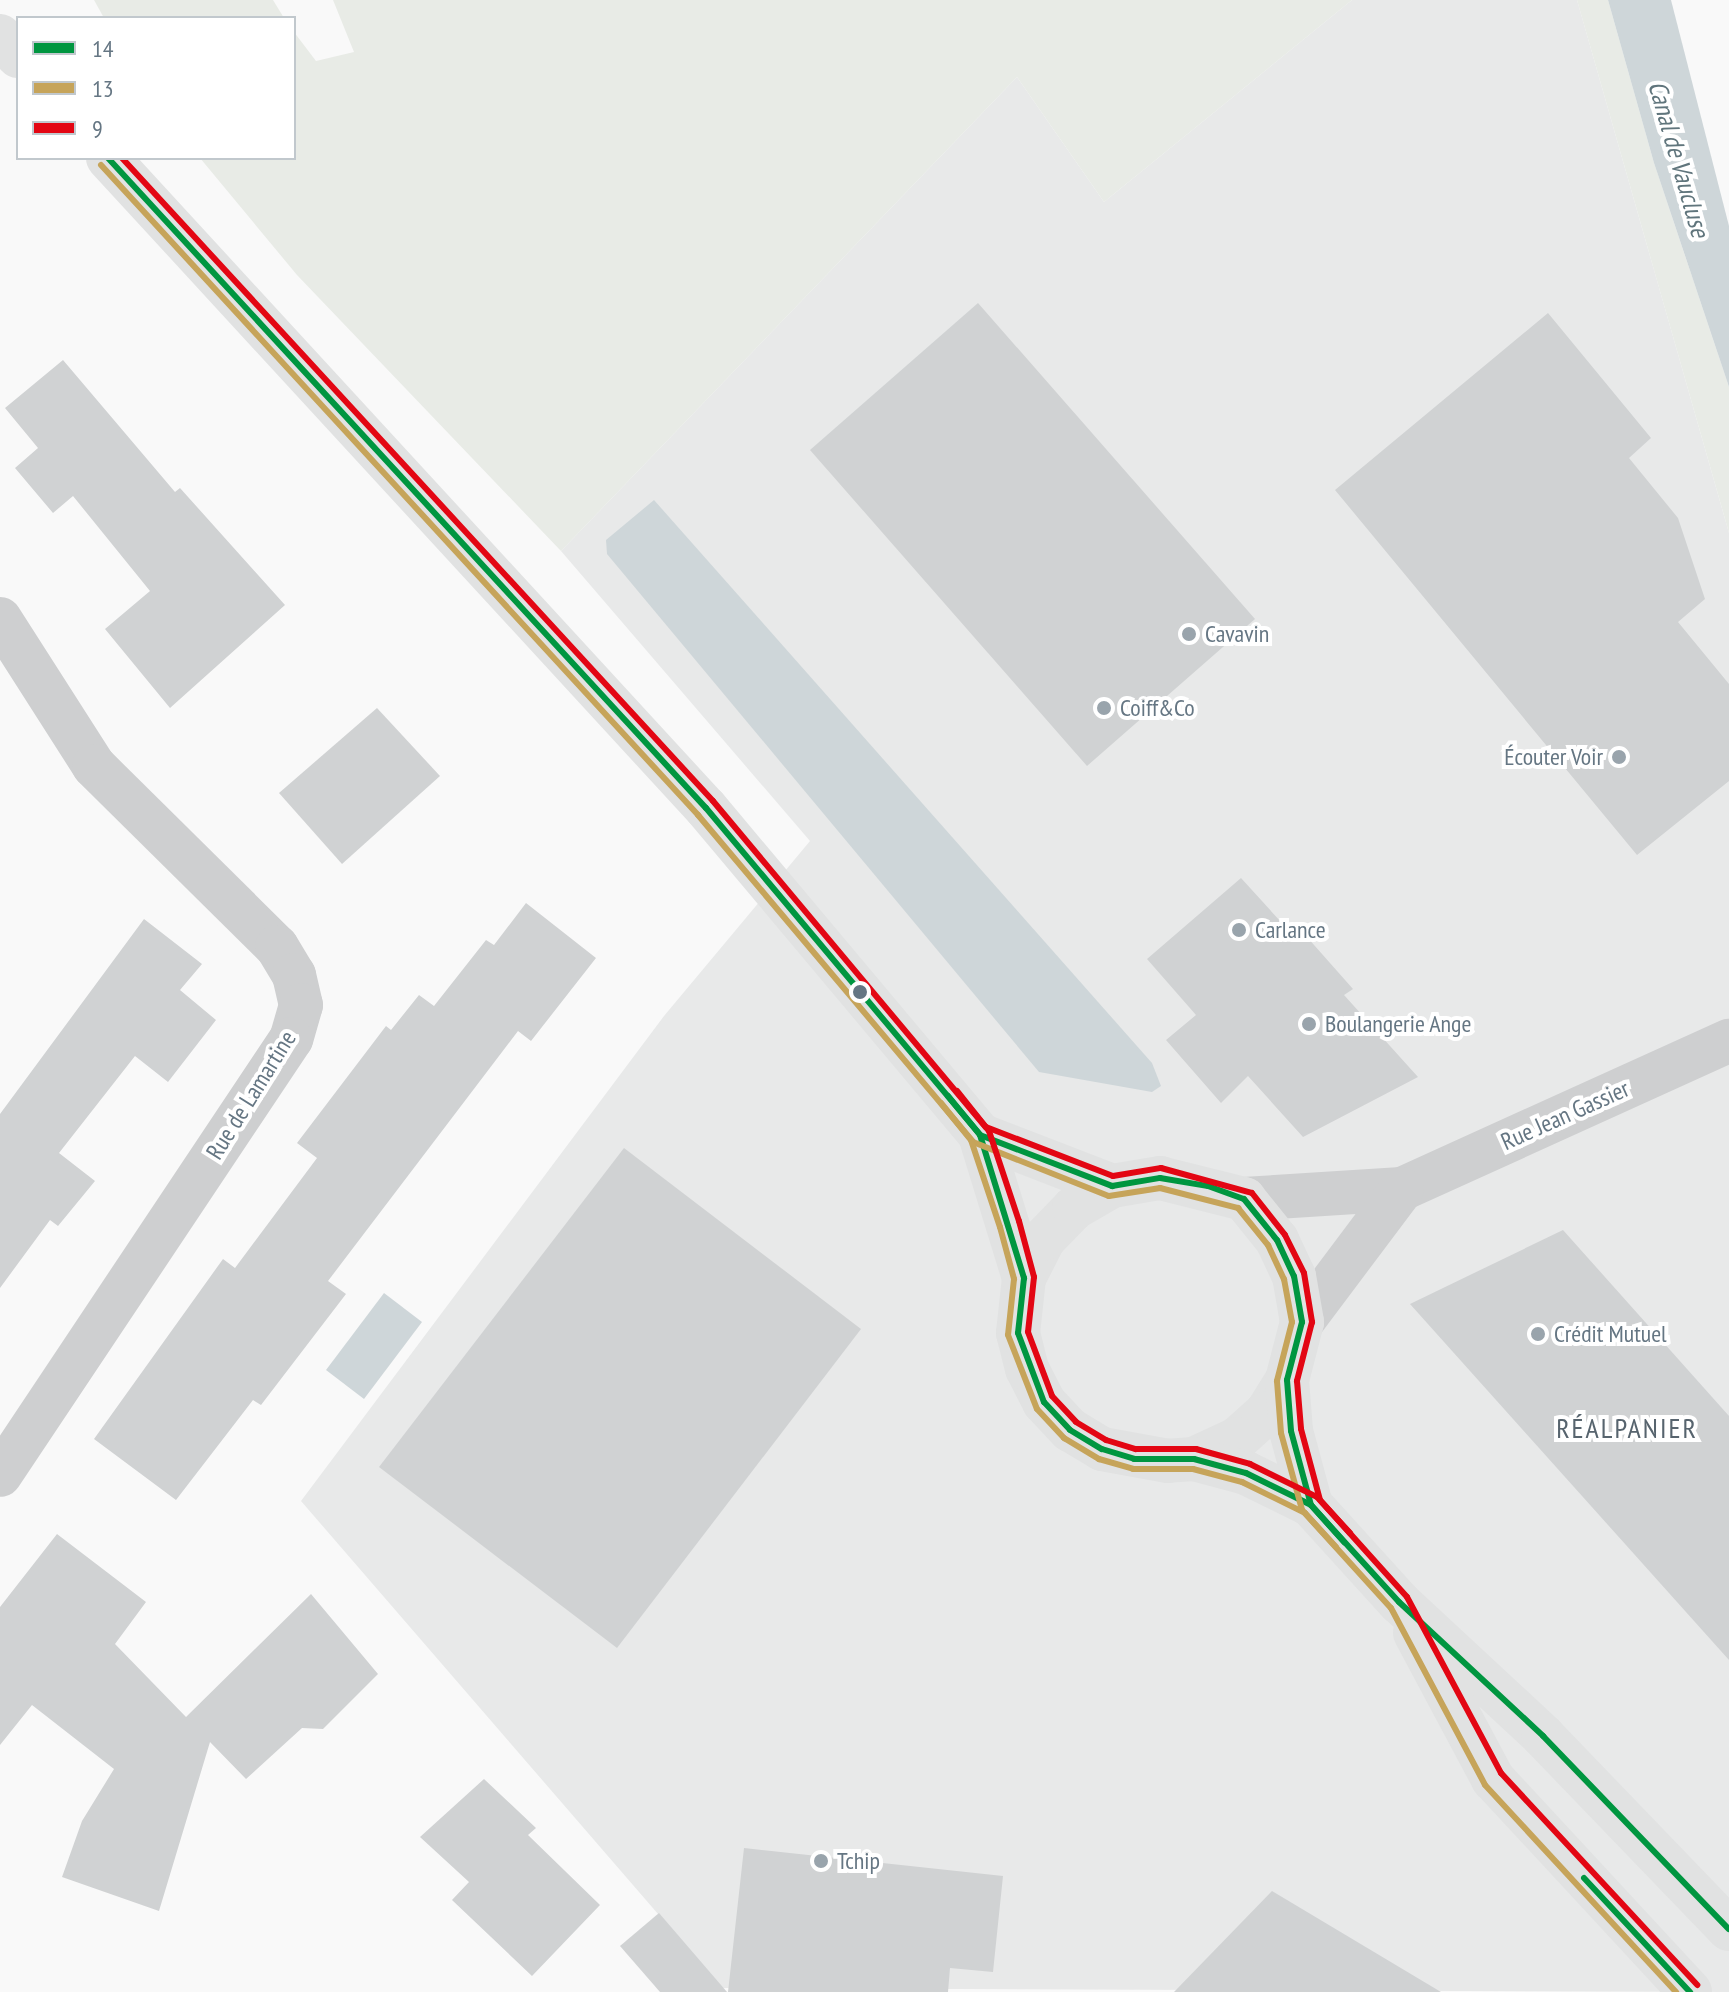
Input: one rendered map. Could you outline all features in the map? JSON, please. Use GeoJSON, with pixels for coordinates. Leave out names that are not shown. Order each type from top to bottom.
{"type":"FeatureCollection","features":[{"type":"Feature","properties":{"kind":"main road"},"geometry":{"type":"LineString","coordinates":[[110,160],[706,808],[980,1135],[1024,1278]]}},
{"type":"Feature","properties":{"kind":"main road"},"geometry":{"type":"LineString","coordinates":[[980,1135],[1112,1186]]}},
{"type":"Feature","properties":{"kind":"main road"},"geometry":{"type":"LineString","coordinates":[[1194,1459],[1237,1439],[1266,1413],[1287,1380],[1302,1322],[1294,1276],[1277,1240],[1244,1199],[1160,1178],[1112,1186],[1074,1208],[1044,1239],[1024,1278],[1018,1333],[1027,1369],[1044,1402],[1070,1430],[1134,1459],[1194,1459],[1246,1473],[1311,1505],[1399,1602],[1543,1736],[1729,1929]]}},
{"type":"Feature","properties":{"kind":"main road"},"geometry":{"type":"LineString","coordinates":[[1287,1380],[1291,1431],[1311,1505]]}},
{"type":"Feature","properties":{"kind":"main road"},"geometry":{"type":"LineString","coordinates":[[1399,1602],[1493,1779],[1690,1992]]}},
{"type":"Feature","properties":{"kind":"street","name":"Rue de Lamartine"},"geometry":{"type":"LineString","coordinates":[[0,619],[94,766],[277,947],[294,975],[301,1005],[291,1039],[0,1475]]}},
{"type":"Feature","properties":{"kind":"street","name":"Rue Jean Gassier"},"geometry":{"type":"LineString","coordinates":[[1244,1199],[1402,1189],[1729,1041]]}},
{"type":"Feature","properties":{"kind":"street","name":"Rue Jean Gassier"},"geometry":{"type":"LineString","coordinates":[[1302,1322],[1402,1189]]}},
{"type":"Feature","properties":{"kind":"shaded area"},"geometry":{"type":"Polygon","coordinates":[[[94,0],[273,0],[283,16],[103,16],[94,0]]]}},
{"type":"Feature","properties":{"kind":"shaded area"},"geometry":{"type":"Polygon","coordinates":[[[333,0],[1352,0],[1104,202],[1017,77],[561,551],[297,275],[202,160],[296,160],[296,35],[316,61],[354,52],[333,0]]]}},
{"type":"Feature","properties":{"kind":"shaded area"},"geometry":{"type":"Polygon","coordinates":[[[1352,0],[1577,0],[1729,533],[1729,1992],[722,1988],[301,1501],[664,1016],[810,841],[561,551],[1017,77],[1104,202],[1352,0]]]}},
{"type":"Feature","properties":{"kind":"shaded area"},"geometry":{"type":"Polygon","coordinates":[[[1577,0],[1608,0],[1654,163],[1729,387],[1729,533],[1577,0]]]}},
{"type":"Feature","properties":{"kind":"water","name":"Canal de Vaucluse"},"geometry":{"type":"Polygon","coordinates":[[[1608,0],[1671,0],[1729,226],[1729,387],[1654,163],[1608,0]]]}},
{"type":"Feature","properties":{"kind":"water"},"geometry":{"type":"Polygon","coordinates":[[[654,500],[1152,1063],[1161,1086],[1152,1092],[1039,1072],[607,554],[606,540],[654,500]]]}},
{"type":"Feature","properties":{"kind":"water"},"geometry":{"type":"Polygon","coordinates":[[[384,1293],[422,1322],[364,1399],[326,1370],[384,1293]]]}},
{"type":"Feature","properties":{"kind":"building"},"geometry":{"type":"Polygon","coordinates":[[[978,303],[1255,619],[1087,766],[810,450],[978,303]]]}},
{"type":"Feature","properties":{"kind":"building"},"geometry":{"type":"Polygon","coordinates":[[[1548,313],[1651,438],[1629,458],[1678,518],[1705,599],[1678,622],[1729,684],[1729,781],[1637,855],[1335,490],[1548,313]]]}},
{"type":"Feature","properties":{"kind":"building"},"geometry":{"type":"Polygon","coordinates":[[[63,360],[175,492],[180,488],[285,605],[170,708],[105,629],[150,591],[73,496],[53,513],[15,468],[38,448],[5,408],[63,360]]]}},
{"type":"Feature","properties":{"kind":"building"},"geometry":{"type":"Polygon","coordinates":[[[377,708],[440,776],[342,864],[279,793],[377,708]]]}},
{"type":"Feature","properties":{"kind":"building"},"geometry":{"type":"Polygon","coordinates":[[[1241,878],[1291,933],[1299,928],[1353,989],[1344,995],[1418,1077],[1303,1137],[1248,1076],[1221,1103],[1166,1040],[1196,1015],[1147,959],[1241,878]]]}},
{"type":"Feature","properties":{"kind":"building"},"geometry":{"type":"Polygon","coordinates":[[[526,903],[596,958],[531,1041],[518,1031],[328,1281],[346,1294],[261,1405],[253,1400],[176,1500],[94,1439],[223,1259],[235,1268],[317,1158],[297,1143],[386,1026],[391,1030],[419,995],[434,1006],[486,940],[494,945],[526,903]]]}},
{"type":"Feature","properties":{"kind":"building"},"geometry":{"type":"Polygon","coordinates":[[[144,919],[202,964],[180,990],[216,1020],[168,1082],[135,1056],[59,1153],[95,1181],[58,1226],[50,1220],[0,1288],[0,1114],[144,919]]]}},
{"type":"Feature","properties":{"kind":"building"},"geometry":{"type":"Polygon","coordinates":[[[624,1148],[861,1329],[617,1648],[379,1467],[624,1148]]]}},
{"type":"Feature","properties":{"kind":"building"},"geometry":{"type":"Polygon","coordinates":[[[1563,1230],[1729,1416],[1729,1660],[1410,1304],[1563,1230]]]}},
{"type":"Feature","properties":{"kind":"building"},"geometry":{"type":"Polygon","coordinates":[[[57,1534],[146,1602],[115,1644],[186,1717],[311,1594],[378,1674],[323,1729],[302,1728],[246,1779],[210,1742],[159,1911],[62,1877],[82,1821],[114,1769],[32,1705],[0,1745],[0,1607],[57,1534]]]}},
{"type":"Feature","properties":{"kind":"building"},"geometry":{"type":"Polygon","coordinates":[[[484,1779],[536,1828],[528,1835],[600,1905],[532,1976],[452,1900],[469,1882],[420,1837],[484,1779]]]}},
{"type":"Feature","properties":{"kind":"building"},"geometry":{"type":"Polygon","coordinates":[[[744,1848],[1003,1876],[993,1972],[950,1968],[948,1992],[728,1992],[744,1848]]]}},
{"type":"Feature","properties":{"kind":"building"},"geometry":{"type":"Polygon","coordinates":[[[1272,1891],[1441,1992],[1174,1992],[1272,1891]]]}},
{"type":"Feature","properties":{"kind":"building"},"geometry":{"type":"Polygon","coordinates":[[[659,1913],[727,1992],[660,1992],[620,1946],[659,1913]]]}},
{"type":"Feature","properties":{"kind":"transit line","name":"14"},"geometry":{"type":"LineString","coordinates":[[110,160],[706,808],[980,1135],[1024,1278],[1018,1333],[1044,1402],[1070,1430],[1102,1449],[1134,1459],[1194,1459],[1246,1473],[1311,1505],[1399,1602],[1543,1736],[1729,1929]]}},
{"type":"Feature","properties":{"kind":"transit line","name":"9"},"geometry":{"type":"LineString","coordinates":[[124,160],[713,801],[986,1127],[1113,1176],[1161,1168],[1252,1193],[1285,1235],[1304,1273],[1312,1322],[1297,1381],[1301,1429],[1320,1500],[1407,1597],[1501,1773],[1697,1985]]}},
{"type":"Feature","properties":{"kind":"transit line","name":"13"},"geometry":{"type":"LineString","coordinates":[[101,165],[698,815],[973,1142],[1109,1196],[1160,1188],[1238,1208],[1268,1245],[1284,1279],[1292,1322],[1277,1381],[1281,1433],[1302,1510],[1391,1608],[1485,1785],[1676,1992]]}},
{"type":"Feature","properties":{"kind":"transit line","name":"9"},"geometry":{"type":"LineString","coordinates":[[957,1091],[989,1131],[1019,1221],[1034,1277],[1028,1332],[1052,1396],[1076,1422],[1106,1440],[1136,1449],[1196,1449],[1250,1464],[1317,1497],[1350,1533]]}},
{"type":"Feature","properties":{"kind":"transit line","name":"14"},"geometry":{"type":"LineString","coordinates":[[948,1096],[980,1135],[1112,1186]]}},
{"type":"Feature","properties":{"kind":"transit line","name":"13"},"geometry":{"type":"LineString","coordinates":[[941,1103],[971,1140],[1000,1227],[1014,1279],[1008,1335],[1037,1409],[1064,1438],[1099,1459],[1133,1469],[1193,1469],[1242,1482],[1305,1513],[1336,1547]]}},
{"type":"Feature","properties":{"kind":"transit line","name":"14"},"geometry":{"type":"LineString","coordinates":[[1112,1186],[1160,1178],[1208,1186],[1244,1199],[1277,1240],[1294,1276],[1302,1322],[1287,1380],[1291,1431],[1311,1505],[1344,1542]]}},
{"type":"Feature","properties":{"kind":"transit line","name":"14"},"geometry":{"type":"LineString","coordinates":[[1584,1878],[1690,1992]]}},
{"type":"Feature","properties":{"kind":"place","name":"Cavavin"},"geometry":{"type":"Point","coordinates":[1189,634]}},
{"type":"Feature","properties":{"kind":"place","name":"Coiff&Co"},"geometry":{"type":"Point","coordinates":[1104,708]}},
{"type":"Feature","properties":{"kind":"place","name":"Écouter Voir"},"geometry":{"type":"Point","coordinates":[1619,757]}},
{"type":"Feature","properties":{"kind":"place","name":"Carlance"},"geometry":{"type":"Point","coordinates":[1239,930]}},
{"type":"Feature","properties":{"kind":"place","name":"Boulangerie Ange"},"geometry":{"type":"Point","coordinates":[1309,1024]}},
{"type":"Feature","properties":{"kind":"place","name":"Crédit Mutuel"},"geometry":{"type":"Point","coordinates":[1538,1334]}},
{"type":"Feature","properties":{"kind":"place","name":"Tchip"},"geometry":{"type":"Point","coordinates":[821,1861]}},
{"type":"Feature","properties":{"kind":"district","name":"RÉALPANIER"},"geometry":{"type":"Point","coordinates":[1627,1428]}}]}
